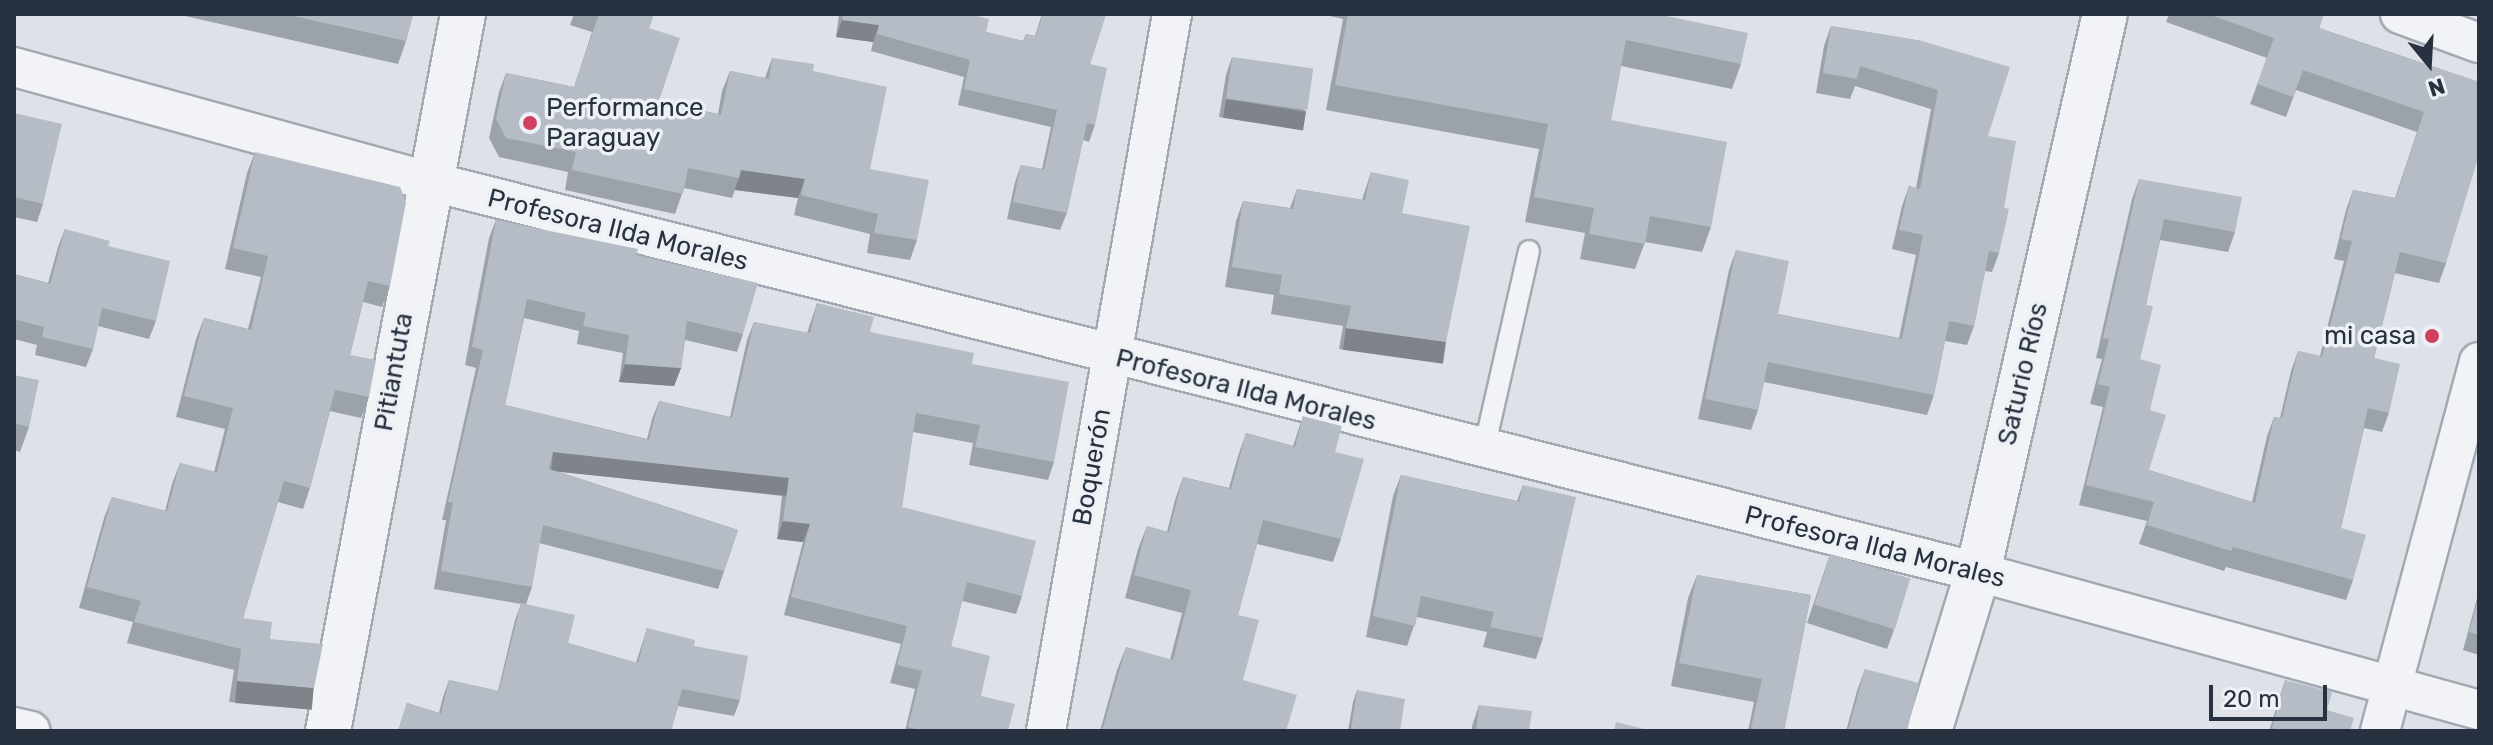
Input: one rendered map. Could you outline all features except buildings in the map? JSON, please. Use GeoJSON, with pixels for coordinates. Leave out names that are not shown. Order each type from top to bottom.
{"type":"FeatureCollection","features":[{"type":"Feature","properties":{"kind":"street","name":"Pitiantuta"},"geometry":{"type":"LineString","coordinates":[[328,731],[429,181],[463,14]]}},
{"type":"Feature","properties":{"kind":"street","name":"Boquerón"},"geometry":{"type":"LineString","coordinates":[[1046,731],[1172,14]]}},
{"type":"Feature","properties":{"kind":"street","name":"Saturio Ríos"},"geometry":{"type":"LineString","coordinates":[[1929,731],[1978,572],[2105,14]]}},
{"type":"Feature","properties":{"kind":"street"},"geometry":{"type":"LineString","coordinates":[[2400,14],[2479,43]]}},
{"type":"Feature","properties":{"kind":"street","name":"Profesora Ilda Morales"},"geometry":{"type":"LineString","coordinates":[[14,67],[429,181],[1111,356],[1978,572],[2479,710]]}},
{"type":"Feature","properties":{"kind":"street"},"geometry":{"type":"LineString","coordinates":[[2380,731],[2479,362]]}},
{"type":"Feature","properties":{"kind":"street"},"geometry":{"type":"LineString","coordinates":[[14,727],[31,731]]}},
{"type":"Feature","properties":{"kind":"lane"},"geometry":{"type":"LineString","coordinates":[[1484,449],[1529,251]]}},
{"type":"Feature","properties":{"kind":"place","name":"Performance Paraguay"},"geometry":{"type":"Point","coordinates":[530,123]}},
{"type":"Feature","properties":{"kind":"place","name":"mi casa"},"geometry":{"type":"Point","coordinates":[2432,336]}}]}
